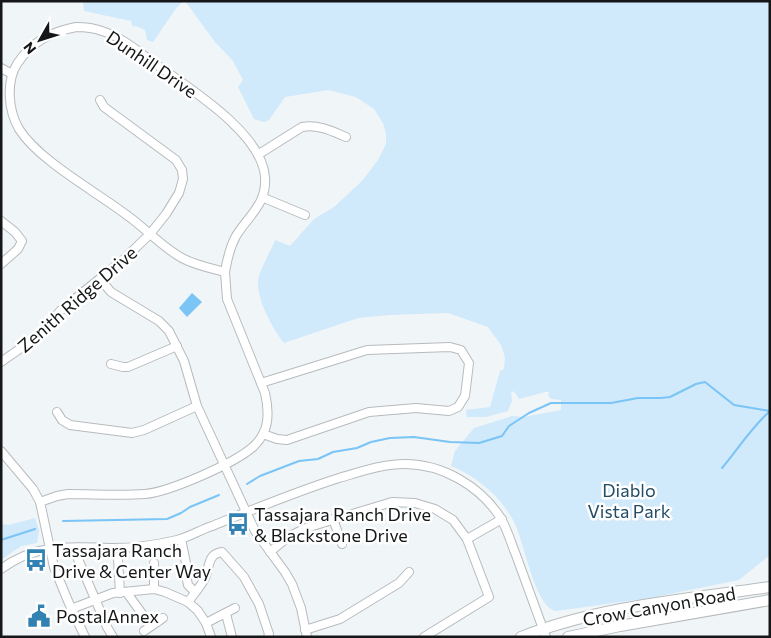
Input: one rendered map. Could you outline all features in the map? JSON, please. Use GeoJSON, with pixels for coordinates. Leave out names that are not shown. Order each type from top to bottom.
{"type":"FeatureCollection","features":[{"type":"Feature","properties":{"kind":"main road","name":"Crow Canyon Road"},"geometry":{"type":"LineString","coordinates":[[521,637],[544,633],[606,613],[770,587]]}},
{"type":"Feature","properties":{"kind":"main road","name":"Crow Canyon Road"},"geometry":{"type":"LineString","coordinates":[[568,637],[770,600]]}},
{"type":"Feature","properties":{"kind":"street","name":"Dunhill Drive"},"geometry":{"type":"LineString","coordinates":[[225,272],[193,263],[180,257],[129,216],[64,170],[29,142],[13,116],[10,100],[12,74],[24,54],[46,36],[57,31],[76,27],[101,30],[128,45],[210,103],[231,121],[259,154],[266,176],[264,198]]}},
{"type":"Feature","properties":{"kind":"street"},"geometry":{"type":"LineString","coordinates":[[1,68],[12,74]]}},
{"type":"Feature","properties":{"kind":"street","name":"Zenith Ridge Drive"},"geometry":{"type":"LineString","coordinates":[[1,362],[37,337],[61,310],[123,260],[150,234],[166,214],[179,193],[183,179],[182,170],[176,160],[104,107],[100,100]]}},
{"type":"Feature","properties":{"kind":"street"},"geometry":{"type":"LineString","coordinates":[[259,154],[302,128],[310,126],[324,128],[346,137]]}},
{"type":"Feature","properties":{"kind":"street"},"geometry":{"type":"LineString","coordinates":[[40,502],[68,494],[119,495],[163,490],[224,466],[254,446],[267,425],[268,406],[261,383],[227,299],[225,272],[228,257],[236,236],[264,198],[305,215]]}},
{"type":"Feature","properties":{"kind":"street"},"geometry":{"type":"LineString","coordinates":[[1,221],[15,232],[22,241],[18,249],[1,264]]}},
{"type":"Feature","properties":{"kind":"street"},"geometry":{"type":"LineString","coordinates":[[100,279],[111,292],[159,321],[169,331],[184,361],[197,406],[255,531],[292,584],[306,633],[340,619],[399,584],[410,572]]}},
{"type":"Feature","properties":{"kind":"street"},"geometry":{"type":"LineString","coordinates":[[111,364],[128,367],[177,346]]}},
{"type":"Feature","properties":{"kind":"street"},"geometry":{"type":"LineString","coordinates":[[261,383],[367,350],[450,347],[461,350],[469,363],[465,396],[458,407],[449,411],[416,408],[369,412],[287,440],[263,434]]}},
{"type":"Feature","properties":{"kind":"street"},"geometry":{"type":"LineString","coordinates":[[57,412],[62,420],[70,425],[132,433],[144,430],[197,406]]}},
{"type":"Feature","properties":{"kind":"street"},"geometry":{"type":"LineString","coordinates":[[1,451],[33,489],[40,502],[54,567],[85,637]]}},
{"type":"Feature","properties":{"kind":"street"},"geometry":{"type":"LineString","coordinates":[[1,569],[28,554],[50,548],[65,546],[134,547],[158,545],[181,539],[289,495],[365,470],[387,465],[424,466],[449,473],[481,494],[502,519],[544,633]]}},
{"type":"Feature","properties":{"kind":"street"},"geometry":{"type":"LineString","coordinates":[[270,552],[288,536],[306,528],[392,502],[415,503],[436,509],[452,520],[467,539],[489,597],[424,637]]}},
{"type":"Feature","properties":{"kind":"street"},"geometry":{"type":"LineString","coordinates":[[333,519],[342,544]]}},
{"type":"Feature","properties":{"kind":"street"},"geometry":{"type":"LineString","coordinates":[[467,539],[502,519]]}},
{"type":"Feature","properties":{"kind":"street"},"geometry":{"type":"LineString","coordinates":[[181,539],[188,585],[195,592]]}},
{"type":"Feature","properties":{"kind":"street"},"geometry":{"type":"LineString","coordinates":[[188,602],[206,577],[211,557],[222,552],[244,577],[259,604],[269,634],[268,637]]}},
{"type":"Feature","properties":{"kind":"street"},"geometry":{"type":"LineString","coordinates":[[78,559],[94,599],[113,637]]}},
{"type":"Feature","properties":{"kind":"street"},"geometry":{"type":"LineString","coordinates":[[118,559],[124,593],[147,629],[163,618]]}},
{"type":"Feature","properties":{"kind":"street"},"geometry":{"type":"LineString","coordinates":[[154,563],[154,589]]}},
{"type":"Feature","properties":{"kind":"street"},"geometry":{"type":"LineString","coordinates":[[71,608],[113,593],[154,589],[174,595],[188,602],[199,612],[206,623],[211,637]]}},
{"type":"Feature","properties":{"kind":"street"},"geometry":{"type":"LineString","coordinates":[[206,623],[235,608]]}},
{"type":"Feature","properties":{"kind":"street"},"geometry":{"type":"LineString","coordinates":[[226,614],[232,637]]}},
{"type":"Feature","properties":{"kind":"green space"},"geometry":{"type":"Polygon","coordinates":[[[83,1],[184,1],[177,7],[153,42],[147,40],[145,30],[136,26],[133,27],[131,21],[84,11],[83,1]]]}},
{"type":"Feature","properties":{"kind":"green space","name":"Diablo Vista Park"},"geometry":{"type":"Polygon","coordinates":[[[185,1],[770,1],[770,555],[739,580],[650,598],[556,611],[548,607],[530,571],[517,529],[508,511],[487,488],[469,475],[451,466],[455,451],[474,428],[512,416],[523,417],[561,410],[561,400],[551,399],[548,395],[549,392],[519,399],[514,391],[511,393],[512,401],[508,411],[486,417],[467,417],[466,410],[490,407],[500,371],[504,369],[505,357],[501,345],[488,327],[448,313],[358,318],[284,343],[266,314],[258,289],[260,272],[275,240],[290,246],[314,219],[334,207],[362,181],[378,160],[386,144],[386,133],[383,123],[374,109],[356,97],[328,90],[285,97],[269,120],[264,122],[254,119],[238,87],[243,80],[233,61],[215,42],[185,1]]]}},
{"type":"Feature","properties":{"kind":"green space"},"geometry":{"type":"Polygon","coordinates":[[[35,518],[39,531],[37,543],[21,546],[1,560],[1,524],[9,525],[35,518]]]}},
{"type":"Feature","properties":{"kind":"water"},"geometry":{"type":"Polygon","coordinates":[[[192,293],[202,302],[187,317],[179,308],[192,293]]]}},
{"type":"Feature","properties":{"kind":"waterway"},"geometry":{"type":"LineString","coordinates":[[247,484],[260,476],[299,461],[318,459],[333,452],[357,448],[371,442],[390,438],[414,437],[450,442],[479,443],[502,436],[509,426],[529,413],[551,403],[611,403],[638,398],[670,397],[696,384],[705,382],[734,405],[770,411]]}},
{"type":"Feature","properties":{"kind":"waterway"},"geometry":{"type":"LineString","coordinates":[[722,468],[751,431],[770,411]]}},
{"type":"Feature","properties":{"kind":"waterway"},"geometry":{"type":"LineString","coordinates":[[63,521],[167,519],[219,495]]}},
{"type":"Feature","properties":{"kind":"waterway"},"geometry":{"type":"LineString","coordinates":[[1,540],[35,529]]}},
{"type":"Feature","properties":{"kind":"place","name":"Tassajara Ranch Drive & Blackstone Drive"},"geometry":{"type":"Point","coordinates":[238,524]}},
{"type":"Feature","properties":{"kind":"place","name":"Tassajara Ranch Drive & Center Way"},"geometry":{"type":"Point","coordinates":[36,560]}},
{"type":"Feature","properties":{"kind":"place","name":"PostalAnnex"},"geometry":{"type":"Point","coordinates":[39,616]}}]}
